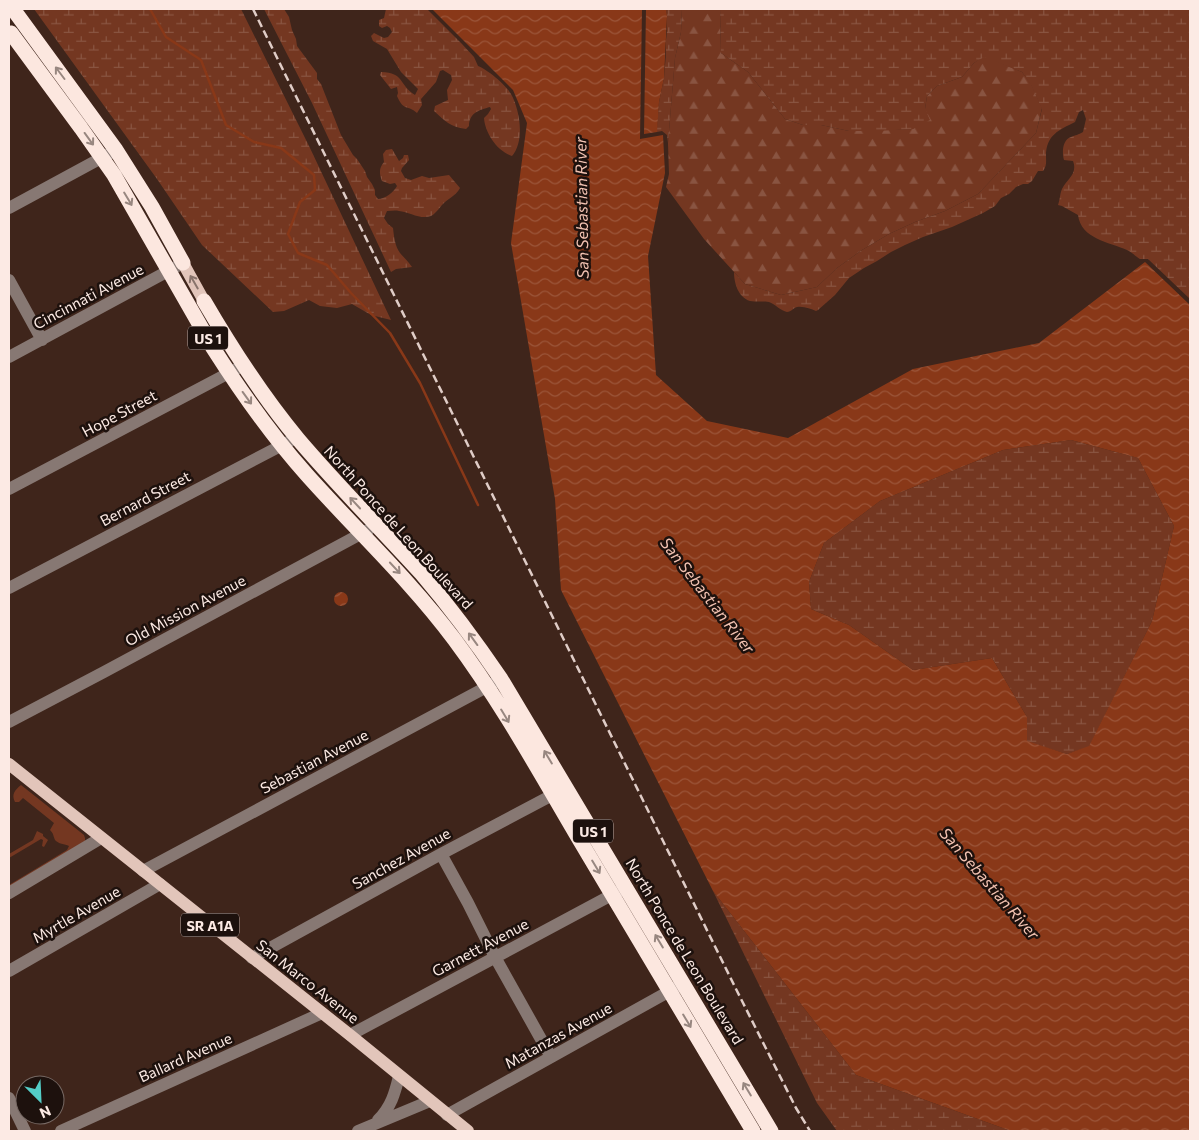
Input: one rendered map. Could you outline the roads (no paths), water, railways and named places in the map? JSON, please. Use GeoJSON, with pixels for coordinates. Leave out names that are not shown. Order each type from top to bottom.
{"type":"FeatureCollection","features":[{"type":"Feature","properties":{"kind":"highway","name":"North Ponce de Leon Boulevard"},"geometry":{"type":"LineString","coordinates":[[13,9],[116,150],[183,264]]}},
{"type":"Feature","properties":{"kind":"highway","name":"North Ponce de Leon Boulevard"},"geometry":{"type":"LineString","coordinates":[[10,32],[102,157],[229,373],[282,445],[420,596],[454,639],[487,686],[753,1131]]}},
{"type":"Feature","properties":{"kind":"highway","name":"North Ponce de Leon Boulevard"},"geometry":{"type":"LineString","coordinates":[[204,301],[262,392],[297,437],[443,600],[501,679],[771,1131]]}},
{"type":"Feature","properties":{"kind":"main road","name":"North Ponce de Leon Boulevard"},"geometry":{"type":"LineString","coordinates":[[183,264],[204,301]]}},
{"type":"Feature","properties":{"kind":"main road","name":"San Marco Avenue"},"geometry":{"type":"LineString","coordinates":[[9,764],[468,1131]]}},
{"type":"Feature","properties":{"kind":"street"},"geometry":{"type":"LineString","coordinates":[[9,208],[116,150]]}},
{"type":"Feature","properties":{"kind":"street","name":"Cincinnati Avenue"},"geometry":{"type":"LineString","coordinates":[[9,357],[183,264]]}},
{"type":"Feature","properties":{"kind":"street"},"geometry":{"type":"LineString","coordinates":[[9,280],[42,340]]}},
{"type":"Feature","properties":{"kind":"street","name":"Hope Street"},"geometry":{"type":"LineString","coordinates":[[9,489],[244,365]]}},
{"type":"Feature","properties":{"kind":"street","name":"Bernard Street"},"geometry":{"type":"LineString","coordinates":[[9,588],[297,437]]}},
{"type":"Feature","properties":{"kind":"street","name":"Old Mission Avenue"},"geometry":{"type":"LineString","coordinates":[[9,722],[376,525]]}},
{"type":"Feature","properties":{"kind":"street","name":"Sebastian Avenue"},"geometry":{"type":"LineString","coordinates":[[143,871],[501,679]]}},
{"type":"Feature","properties":{"kind":"street","name":"Sanchez Avenue"},"geometry":{"type":"LineString","coordinates":[[252,958],[441,854],[567,788]]}},
{"type":"Feature","properties":{"kind":"street"},"geometry":{"type":"LineString","coordinates":[[9,893],[101,838]]}},
{"type":"Feature","properties":{"kind":"street"},"geometry":{"type":"LineString","coordinates":[[441,854],[495,957],[551,1057]]}},
{"type":"Feature","properties":{"kind":"street","name":"Myrtle Avenue"},"geometry":{"type":"LineString","coordinates":[[9,971],[160,884]]}},
{"type":"Feature","properties":{"kind":"street","name":"Garnett Avenue"},"geometry":{"type":"LineString","coordinates":[[350,1035],[626,887]]}},
{"type":"Feature","properties":{"kind":"street","name":"Matanzas Avenue"},"geometry":{"type":"LineString","coordinates":[[448,1115],[684,983]]}},
{"type":"Feature","properties":{"kind":"street","name":"Ballard Avenue"},"geometry":{"type":"LineString","coordinates":[[61,1131],[322,1013]]}},
{"type":"Feature","properties":{"kind":"street"},"geometry":{"type":"LineString","coordinates":[[376,1123],[384,1114],[394,1096],[399,1076]]}},
{"type":"Feature","properties":{"kind":"street"},"geometry":{"type":"LineString","coordinates":[[9,1098],[25,1131]]}},
{"type":"Feature","properties":{"kind":"street"},"geometry":{"type":"LineString","coordinates":[[358,1131],[430,1101]]}},
{"type":"Feature","properties":{"kind":"water","name":"San Sebastian River"},"geometry":{"type":"Polygon","coordinates":[[[432,9],[642,9],[640,139],[663,135],[665,173],[648,256],[656,375],[707,421],[788,438],[913,369],[1039,343],[1145,262],[1190,305],[1190,1131],[1011,1131],[856,1075],[713,891],[561,590],[555,499],[511,243],[527,123],[513,90],[432,9]],[[1071,440],[1003,450],[880,501],[824,543],[809,582],[811,609],[849,625],[913,670],[992,658],[1027,717],[1027,741],[1067,754],[1089,746],[1152,621],[1174,526],[1138,458],[1071,440]]]}},
{"type":"Feature","properties":{"kind":"water"},"geometry":{"type":"Polygon","coordinates":[[[646,9],[666,9],[667,16],[664,78],[659,102],[657,132],[644,134],[646,9]]]}},
{"type":"Feature","properties":{"kind":"water"},"geometry":{"type":"Polygon","coordinates":[[[338,592],[344,592],[348,599],[344,606],[338,606],[334,602],[334,596],[338,592]]]}},
{"type":"Feature","properties":{"kind":"waterway"},"geometry":{"type":"LineString","coordinates":[[150,9],[166,37],[201,60],[226,125],[254,142],[281,148],[314,175],[315,190],[300,202],[288,234],[298,253],[327,265],[390,333],[420,383],[478,505]]}},
{"type":"Feature","properties":{"kind":"railway"},"geometry":{"type":"LineString","coordinates":[[253,9],[735,987],[796,1108],[810,1131]]}}]}
